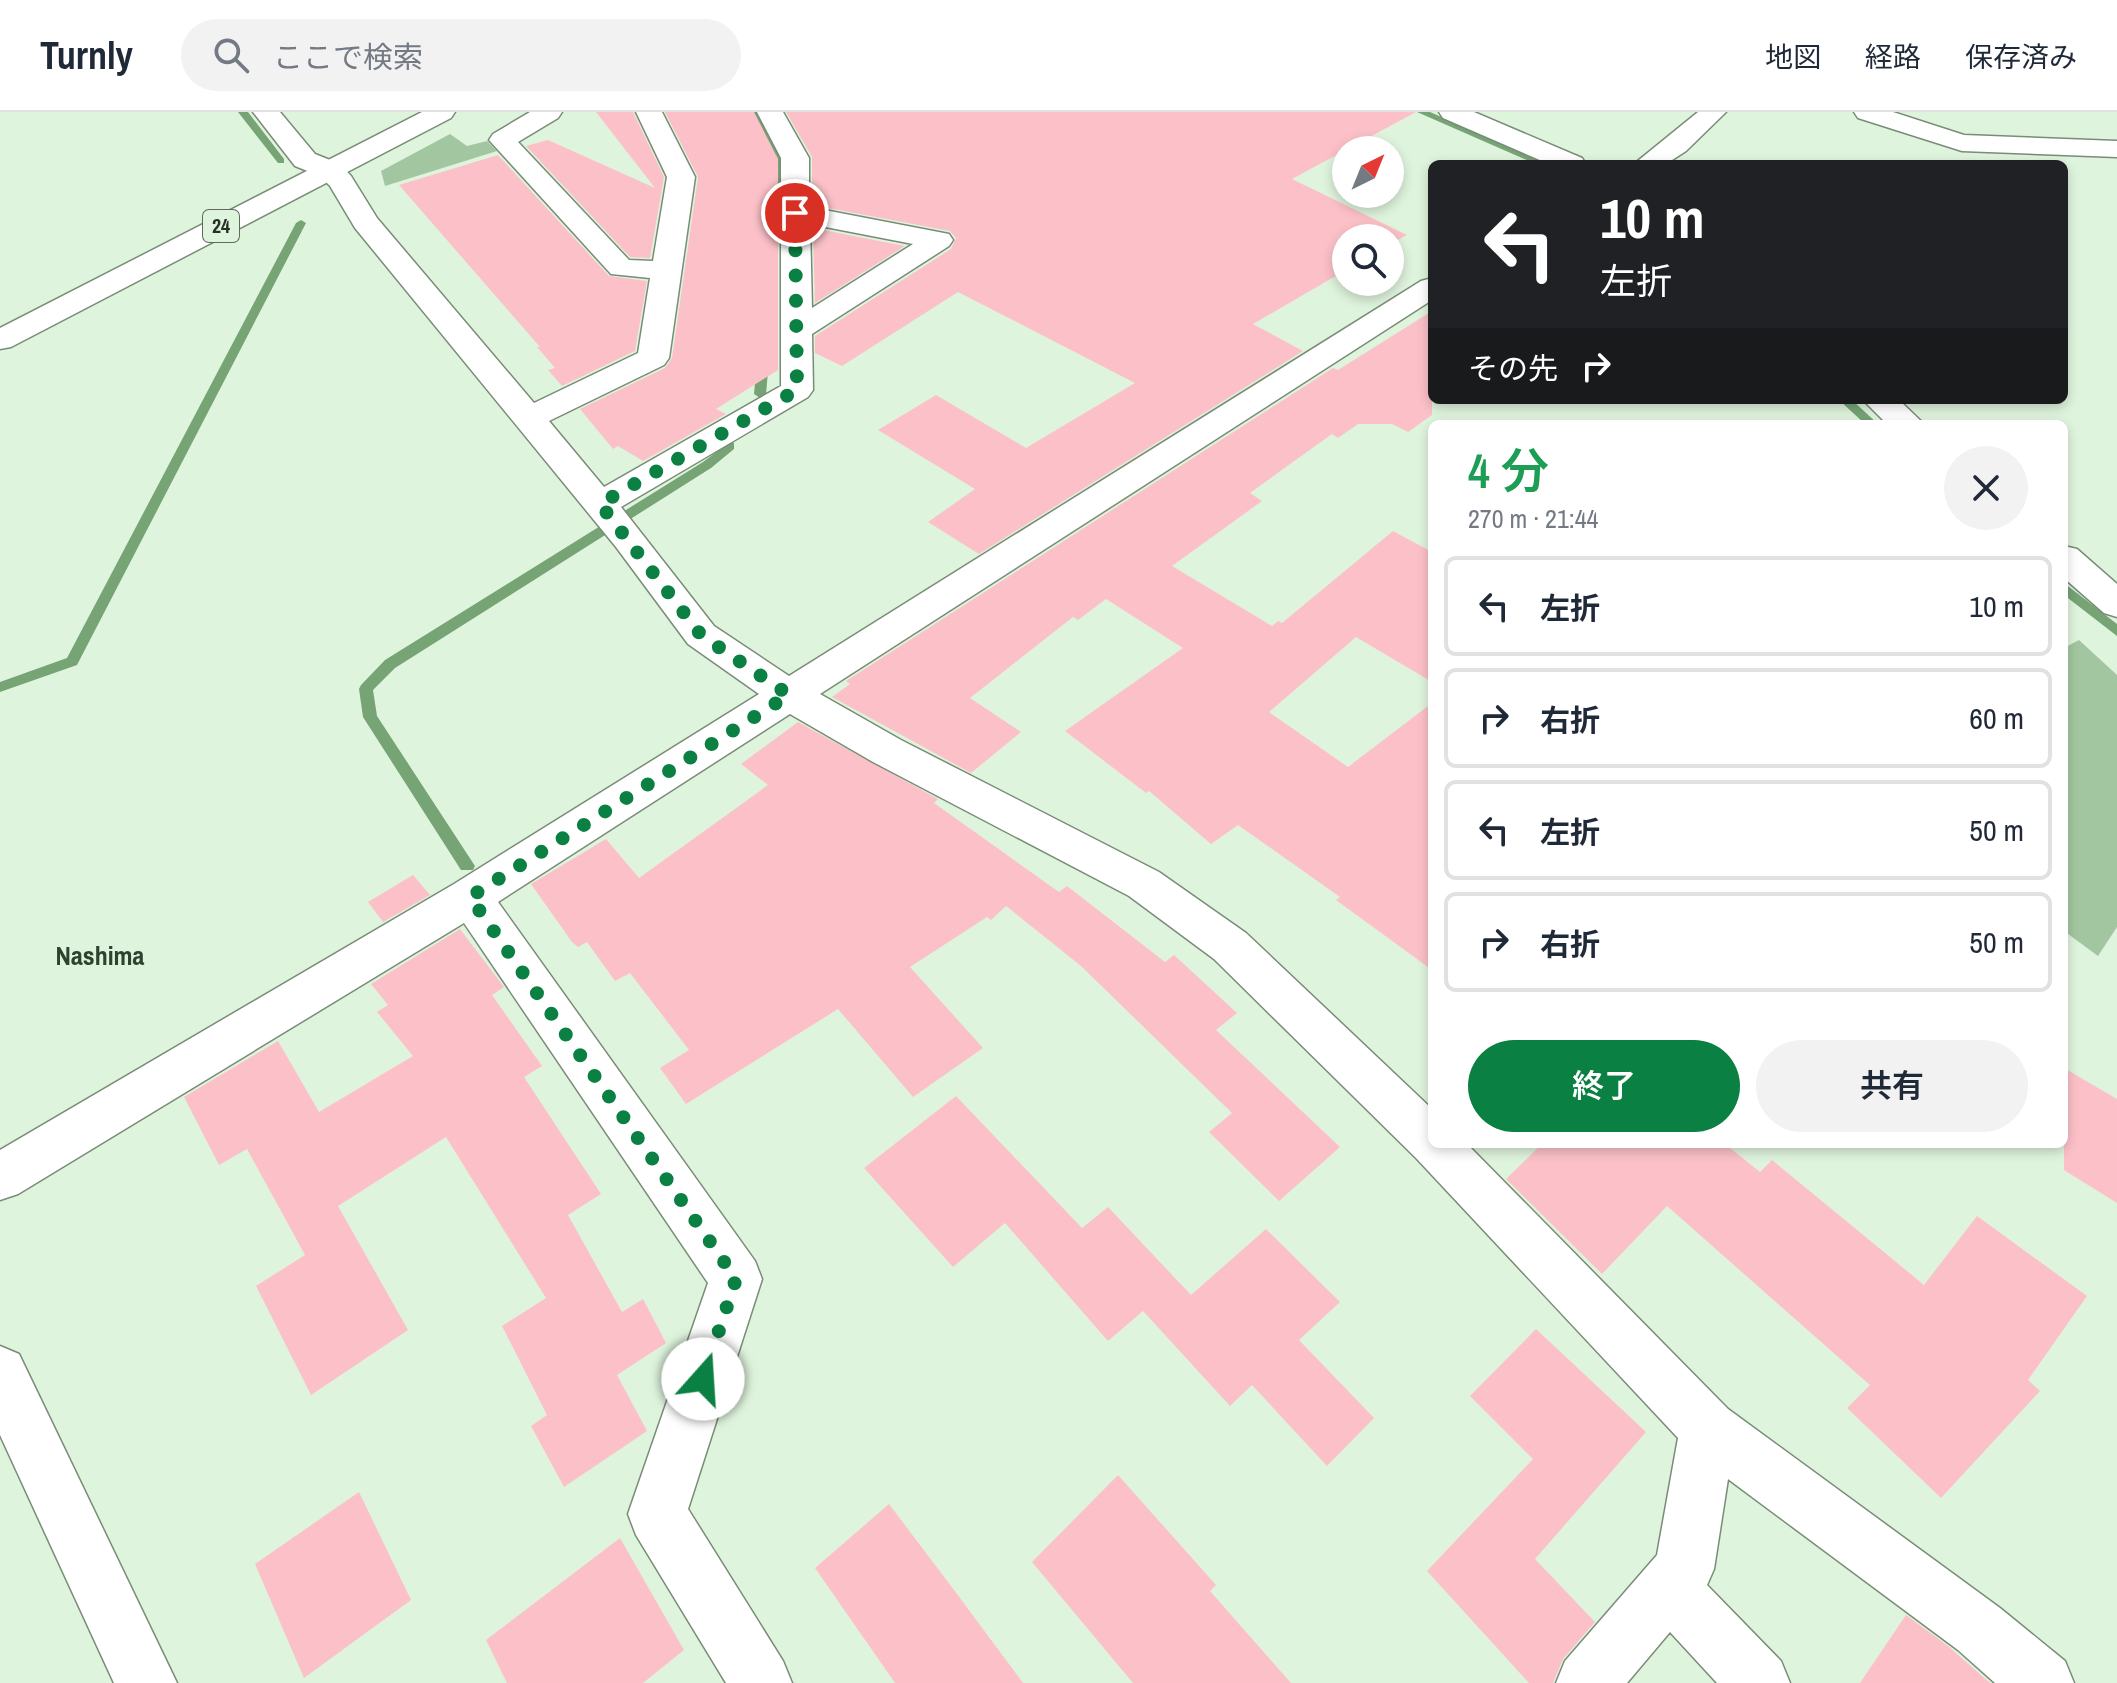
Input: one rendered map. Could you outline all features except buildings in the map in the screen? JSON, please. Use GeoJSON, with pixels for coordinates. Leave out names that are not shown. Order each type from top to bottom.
{"type":"FeatureCollection","features":[{"type":"Feature","properties":{"kind":"main road"},"geometry":{"type":"LineString","coordinates":[[266,112],[305,160],[330,170],[341,182],[365,222],[612,519],[701,635],[789,695],[887,751],[1144,884],[1230,946],[1428,1138]]}},
{"type":"Feature","properties":{"kind":"main road","name":"24"},"geometry":{"type":"LineString","coordinates":[[0,340],[442,112]]}},
{"type":"Feature","properties":{"kind":"main road"},"geometry":{"type":"LineString","coordinates":[[549,112],[502,140],[621,268],[666,270]]}},
{"type":"Feature","properties":{"kind":"main road"},"geometry":{"type":"LineString","coordinates":[[528,419],[653,358],[681,177],[649,112]]}},
{"type":"Feature","properties":{"kind":"main road"},"geometry":{"type":"LineString","coordinates":[[612,519],[728,432],[797,390],[795,158],[770,112]]}},
{"type":"Feature","properties":{"kind":"main road"},"geometry":{"type":"LineString","coordinates":[[1452,112],[1563,160]]}},
{"type":"Feature","properties":{"kind":"main road"},"geometry":{"type":"LineString","coordinates":[[1654,160],[1677,145],[1713,112]]}},
{"type":"Feature","properties":{"kind":"main road"},"geometry":{"type":"LineString","coordinates":[[1867,112],[1962,143],[2117,149]]}},
{"type":"Feature","properties":{"kind":"main road"},"geometry":{"type":"LineString","coordinates":[[795,213],[939,240],[796,331]]}},
{"type":"Feature","properties":{"kind":"main road"},"geometry":{"type":"LineString","coordinates":[[0,1177],[470,897],[1428,290]]}},
{"type":"Feature","properties":{"kind":"main road"},"geometry":{"type":"LineString","coordinates":[[1884,404],[1902,420]]}},
{"type":"Feature","properties":{"kind":"main road"},"geometry":{"type":"LineString","coordinates":[[2068,561],[2117,604]]}},
{"type":"Feature","properties":{"kind":"main road"},"geometry":{"type":"LineString","coordinates":[[470,897],[736,1279],[657,1514],[761,1683]]}},
{"type":"Feature","properties":{"kind":"main road"},"geometry":{"type":"LineString","coordinates":[[1438,1148],[1708,1429],[1979,1629],[2043,1683]]}},
{"type":"Feature","properties":{"kind":"main road"},"geometry":{"type":"LineString","coordinates":[[0,1373],[146,1683]]}},
{"type":"Feature","properties":{"kind":"main road"},"geometry":{"type":"LineString","coordinates":[[1587,1683],[1684,1569],[1708,1429]]}},
{"type":"Feature","properties":{"kind":"main road"},"geometry":{"type":"LineString","coordinates":[[1669,1588],[1759,1683]]}},
{"type":"Feature","properties":{"kind":"green space"},"geometry":{"type":"Polygon","coordinates":[[[450,134],[467,146],[487,141],[497,151],[385,186],[381,171],[450,134]]]}},
{"type":"Feature","properties":{"kind":"green space"},"geometry":{"type":"Polygon","coordinates":[[[2079,640],[2117,675],[2117,927],[2098,956],[2068,934],[2068,646],[2079,640]]]}},
{"type":"Feature","properties":{"kind":"waterway"},"geometry":{"type":"LineString","coordinates":[[243,112],[281,161]]}},
{"type":"Feature","properties":{"kind":"waterway"},"geometry":{"type":"LineString","coordinates":[[754,112],[780,164],[776,221]]}},
{"type":"Feature","properties":{"kind":"waterway"},"geometry":{"type":"LineString","coordinates":[[1422,112],[1535,160]]}},
{"type":"Feature","properties":{"kind":"waterway"},"geometry":{"type":"LineString","coordinates":[[0,687],[72,661],[301,223]]}},
{"type":"Feature","properties":{"kind":"waterway"},"geometry":{"type":"LineString","coordinates":[[760,394],[763,360]]}},
{"type":"Feature","properties":{"kind":"waterway"},"geometry":{"type":"LineString","coordinates":[[1850,404],[1868,420]]}},
{"type":"Feature","properties":{"kind":"waterway"},"geometry":{"type":"LineString","coordinates":[[467,866],[370,717],[366,689],[390,664],[707,465],[730,446]]}},
{"type":"Feature","properties":{"kind":"waterway"},"geometry":{"type":"LineString","coordinates":[[2068,591],[2117,631]]}},
{"type":"Feature","properties":{"kind":"district","name":"Nashima"},"geometry":{"type":"Point","coordinates":[100,956]}},
{"type":"Feature","properties":{"kind":"route"},"geometry":{"type":"LineString","coordinates":[[703,1379],[736,1279],[470,897],[789,695],[701,635],[600,504],[797,390],[795,213]]}}]}
